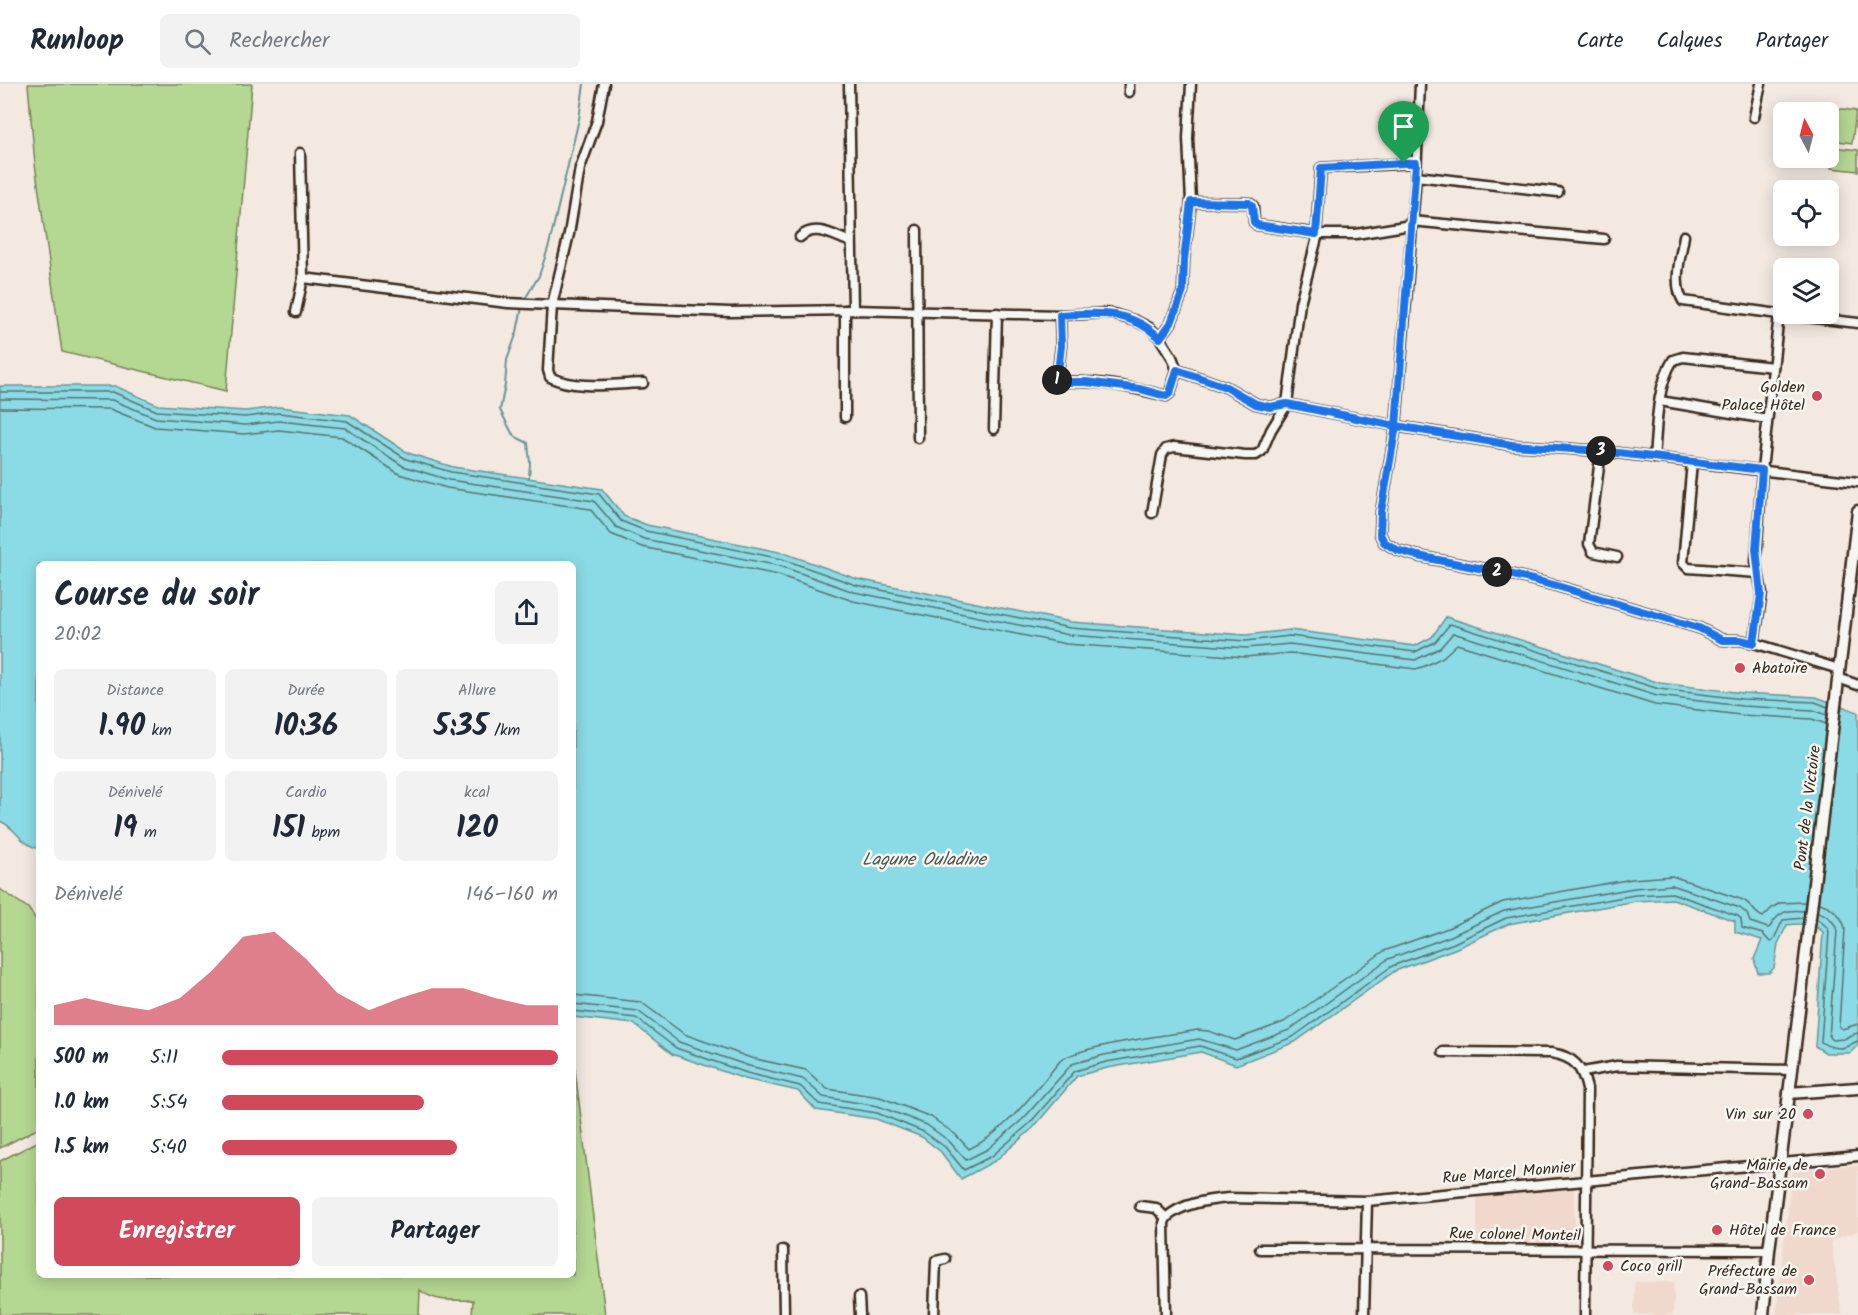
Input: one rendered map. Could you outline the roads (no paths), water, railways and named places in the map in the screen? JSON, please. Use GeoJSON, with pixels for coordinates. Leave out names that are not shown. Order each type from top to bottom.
{"type":"FeatureCollection","features":[{"type":"Feature","properties":{"kind":"street"},"geometry":{"type":"LineString","coordinates":[[604,84],[597,121],[580,168],[569,234],[552,305],[548,370],[550,377],[559,382],[643,383]]}},
{"type":"Feature","properties":{"kind":"street"},"geometry":{"type":"LineString","coordinates":[[845,417],[852,242],[849,84]]}},
{"type":"Feature","properties":{"kind":"street"},"geometry":{"type":"LineString","coordinates":[[1160,338],[1171,323],[1183,291],[1191,202],[1188,138],[1191,84]]}},
{"type":"Feature","properties":{"kind":"street"},"geometry":{"type":"LineString","coordinates":[[1420,84],[1416,176],[1396,426],[1381,512],[1380,534],[1384,542],[1397,550],[1418,556],[1557,586],[1699,628],[1722,640],[1754,643],[1838,679],[1858,685]]}},
{"type":"Feature","properties":{"kind":"street"},"geometry":{"type":"LineString","coordinates":[[1754,117],[1761,84]]}},
{"type":"Feature","properties":{"kind":"street"},"geometry":{"type":"LineString","coordinates":[[296,312],[303,278],[300,153]]}},
{"type":"Feature","properties":{"kind":"street"},"geometry":{"type":"LineString","coordinates":[[1152,513],[1162,455],[1166,449],[1174,447],[1256,455],[1262,451],[1271,430],[1287,404],[1300,303],[1317,234],[1321,168],[1416,163]]}},
{"type":"Feature","properties":{"kind":"street"},"geometry":{"type":"LineString","coordinates":[[1416,176],[1558,192]]}},
{"type":"Feature","properties":{"kind":"street"},"geometry":{"type":"LineString","coordinates":[[1191,202],[1249,203],[1257,225],[1317,234],[1356,234],[1411,223],[1604,238]]}},
{"type":"Feature","properties":{"kind":"street"},"geometry":{"type":"LineString","coordinates":[[800,237],[807,231],[815,229],[852,242]]}},
{"type":"Feature","properties":{"kind":"street"},"geometry":{"type":"LineString","coordinates":[[917,230],[918,438]]}},
{"type":"Feature","properties":{"kind":"street"},"geometry":{"type":"LineString","coordinates":[[1684,236],[1678,278],[1678,294],[1683,301],[1773,313]]}},
{"type":"Feature","properties":{"kind":"street"},"geometry":{"type":"LineString","coordinates":[[303,278],[508,303],[552,305],[730,312],[918,310],[1060,315],[1115,314],[1137,321],[1150,328],[1160,338],[1177,370],[1170,393],[1166,396],[1140,389],[1057,380],[1061,346],[1060,315]]}},
{"type":"Feature","properties":{"kind":"street"},"geometry":{"type":"LineString","coordinates":[[994,429],[997,313]]}},
{"type":"Feature","properties":{"kind":"street"},"geometry":{"type":"LineString","coordinates":[[1839,321],[1858,323]]}},
{"type":"Feature","properties":{"kind":"street"},"geometry":{"type":"LineString","coordinates":[[1754,643],[1761,594],[1756,549],[1778,324]]}},
{"type":"Feature","properties":{"kind":"street"},"geometry":{"type":"LineString","coordinates":[[1654,458],[1660,400],[1670,364],[1676,358],[1773,367]]}},
{"type":"Feature","properties":{"kind":"street"},"geometry":{"type":"LineString","coordinates":[[1177,370],[1226,387],[1256,404],[1270,407],[1287,404],[1396,426],[1512,445],[1601,451],[1858,482]]}},
{"type":"Feature","properties":{"kind":"street"},"geometry":{"type":"LineString","coordinates":[[1660,400],[1767,419]]}},
{"type":"Feature","properties":{"kind":"street"},"geometry":{"type":"LineString","coordinates":[[1601,451],[1590,549],[1595,553],[1617,556]]}},
{"type":"Feature","properties":{"kind":"street"},"geometry":{"type":"LineString","coordinates":[[1692,462],[1683,563],[1688,568],[1758,573]]}},
{"type":"Feature","properties":{"kind":"street","name":"Pont de la Victoire"},"geometry":{"type":"LineString","coordinates":[[1763,1315],[1779,1164],[1858,511]]}},
{"type":"Feature","properties":{"kind":"street"},"geometry":{"type":"LineString","coordinates":[[1443,1052],[1551,1053],[1565,1056],[1583,1072],[1587,1089],[1585,1315]]}},
{"type":"Feature","properties":{"kind":"street"},"geometry":{"type":"LineString","coordinates":[[1583,1072],[1617,1066],[1792,1070]]}},
{"type":"Feature","properties":{"kind":"street"},"geometry":{"type":"LineString","coordinates":[[1789,1093],[1858,1088]]}},
{"type":"Feature","properties":{"kind":"street","name":"Rue Marcel Monnier"},"geometry":{"type":"LineString","coordinates":[[1166,1218],[1196,1203],[1210,1199],[1367,1201],[1858,1156]]}},
{"type":"Feature","properties":{"kind":"street"},"geometry":{"type":"LineString","coordinates":[[1364,1315],[1367,1201]]}},
{"type":"Feature","properties":{"kind":"street"},"geometry":{"type":"LineString","coordinates":[[1140,1206],[1156,1208],[1166,1218],[1164,1223],[1166,1315]]}},
{"type":"Feature","properties":{"kind":"street","name":"Rue colonel Monteil"},"geometry":{"type":"LineString","coordinates":[[1260,1249],[1769,1250]]}},
{"type":"Feature","properties":{"kind":"street"},"geometry":{"type":"LineString","coordinates":[[783,1250],[784,1315]]}},
{"type":"Feature","properties":{"kind":"street"},"geometry":{"type":"LineString","coordinates":[[934,1315],[936,1262],[945,1259]]}},
{"type":"Feature","properties":{"kind":"street"},"geometry":{"type":"LineString","coordinates":[[859,1297],[860,1315]]}},
{"type":"Feature","properties":{"kind":"water","name":"Lagune Ouladine"},"geometry":{"type":"Polygon","coordinates":[[[0,386],[115,386],[158,405],[245,411],[279,407],[350,415],[408,453],[453,467],[602,489],[624,516],[647,525],[784,553],[857,579],[1071,622],[1246,635],[1290,630],[1415,646],[1432,637],[1446,617],[1660,683],[1743,693],[1816,697],[1858,712],[1858,1045],[1850,1053],[1826,1053],[1815,1046],[1823,932],[1819,929],[1806,924],[1787,925],[1778,944],[1774,968],[1769,973],[1758,973],[1754,959],[1762,940],[1735,932],[1735,921],[1673,899],[1636,901],[1508,924],[1457,948],[1395,971],[1295,1042],[1236,1065],[1201,1052],[1107,1068],[1077,1076],[1033,1128],[995,1161],[961,1179],[941,1152],[922,1137],[876,1119],[816,1110],[798,1091],[745,1079],[672,1054],[634,1024],[576,1017],[576,561],[36,561],[36,848],[26,843],[10,827],[0,821],[0,386]]]}},
{"type":"Feature","properties":{"kind":"waterway"},"geometry":{"type":"LineString","coordinates":[[529,478],[528,443],[512,433],[500,410],[507,360],[517,332],[523,302],[539,276],[549,245],[579,119],[584,84]]}},
{"type":"Feature","properties":{"kind":"place","name":"Golden Palace Hôtel"},"geometry":{"type":"Point","coordinates":[1817,396]}},
{"type":"Feature","properties":{"kind":"place","name":"Abatoire"},"geometry":{"type":"Point","coordinates":[1740,668]}},
{"type":"Feature","properties":{"kind":"place","name":"Vin sur 20"},"geometry":{"type":"Point","coordinates":[1808,1114]}},
{"type":"Feature","properties":{"kind":"place","name":"Mairie de Grand-Bassam"},"geometry":{"type":"Point","coordinates":[1820,1174]}},
{"type":"Feature","properties":{"kind":"place","name":"Hôtel de France"},"geometry":{"type":"Point","coordinates":[1717,1230]}},
{"type":"Feature","properties":{"kind":"place","name":"Coco grill"},"geometry":{"type":"Point","coordinates":[1608,1266]}},
{"type":"Feature","properties":{"kind":"place","name":"Préfecture de Grand-Bassam"},"geometry":{"type":"Point","coordinates":[1809,1280]}}]}
